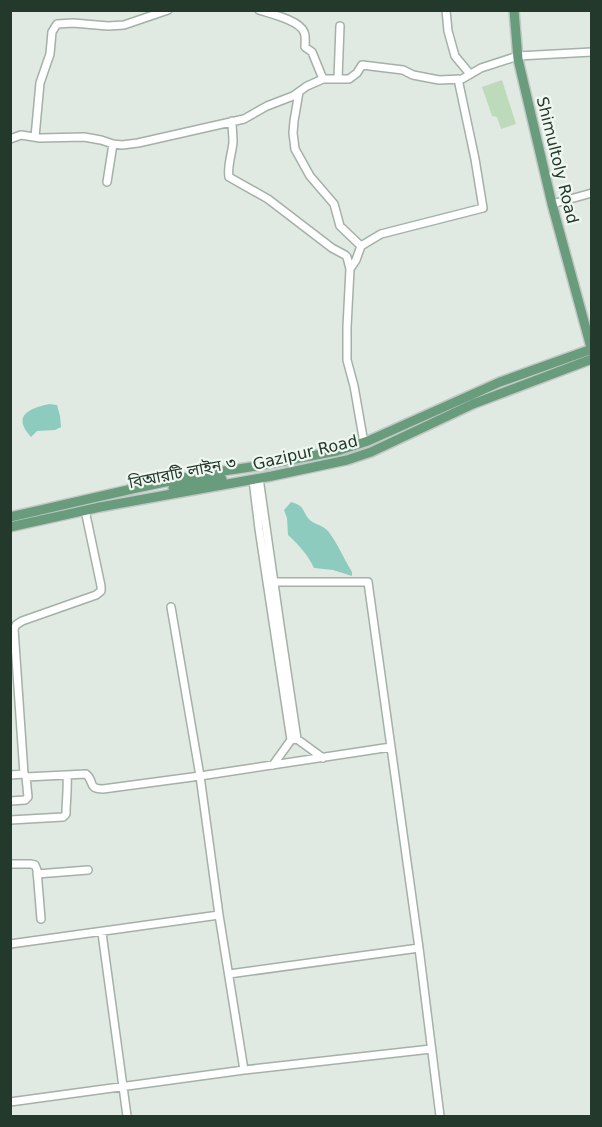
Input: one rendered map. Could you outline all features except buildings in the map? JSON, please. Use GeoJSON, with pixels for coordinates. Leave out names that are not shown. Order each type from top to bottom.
{"type":"FeatureCollection","features":[{"type":"Feature","properties":{"kind":"main road","name":"Shimultoly Road"},"geometry":{"type":"LineString","coordinates":[[514,10],[518,56],[552,204],[591,352]]}},
{"type":"Feature","properties":{"kind":"main road","name":"Gazipur Road"},"geometry":{"type":"LineString","coordinates":[[10,517],[203,474],[337,451],[364,443],[500,382],[591,352]]}},
{"type":"Feature","properties":{"kind":"main road","name":"Gazipur Road"},"geometry":{"type":"LineString","coordinates":[[10,527],[85,510],[347,460],[371,452],[591,352]]}},
{"type":"Feature","properties":{"kind":"main road","name":"বিআরটি লাইন ৩"},"geometry":{"type":"LineString","coordinates":[[10,522],[139,494],[354,453],[492,391],[591,352]]}},
{"type":"Feature","properties":{"kind":"street"},"geometry":{"type":"LineString","coordinates":[[35,137],[40,83],[50,54],[52,32],[57,24],[124,25],[168,10]]}},
{"type":"Feature","properties":{"kind":"street"},"geometry":{"type":"LineString","coordinates":[[446,10],[448,31],[455,56],[470,74]]}},
{"type":"Feature","properties":{"kind":"street"},"geometry":{"type":"LineString","coordinates":[[260,11],[291,21],[303,30],[305,47],[312,52],[323,79]]}},
{"type":"Feature","properties":{"kind":"street"},"geometry":{"type":"LineString","coordinates":[[338,79],[340,26]]}},
{"type":"Feature","properties":{"kind":"street"},"geometry":{"type":"LineString","coordinates":[[11,137],[21,135],[84,137],[113,144],[138,143],[244,120],[267,106],[293,96],[323,79],[349,79],[362,65],[403,70],[413,75],[439,80],[462,79],[481,68],[518,56],[591,51]]}},
{"type":"Feature","properties":{"kind":"street"},"geometry":{"type":"LineString","coordinates":[[350,269],[361,246],[381,234],[483,208],[458,79]]}},
{"type":"Feature","properties":{"kind":"street"},"geometry":{"type":"LineString","coordinates":[[299,92],[293,133],[295,149],[310,176],[334,204],[340,226],[361,246]]}},
{"type":"Feature","properties":{"kind":"street"},"geometry":{"type":"LineString","coordinates":[[232,122],[233,142],[228,175],[268,199],[322,241],[347,257],[350,269],[347,360],[364,443]]}},
{"type":"Feature","properties":{"kind":"street"},"geometry":{"type":"LineString","coordinates":[[108,182],[113,144]]}},
{"type":"Feature","properties":{"kind":"street"},"geometry":{"type":"LineString","coordinates":[[552,204],[591,193]]}},
{"type":"Feature","properties":{"kind":"street"},"geometry":{"type":"LineString","coordinates":[[256,479],[274,582],[294,740],[273,765]]}},
{"type":"Feature","properties":{"kind":"street"},"geometry":{"type":"LineString","coordinates":[[256,479],[259,529],[294,740],[323,758]]}},
{"type":"Feature","properties":{"kind":"street"},"geometry":{"type":"LineString","coordinates":[[10,801],[24,800],[28,797],[14,689],[14,629],[16,625],[96,595],[100,591],[101,586],[85,510]]}},
{"type":"Feature","properties":{"kind":"street"},"geometry":{"type":"LineString","coordinates":[[274,582],[368,582],[440,1116]]}},
{"type":"Feature","properties":{"kind":"street"},"geometry":{"type":"LineString","coordinates":[[171,607],[200,776],[244,1070]]}},
{"type":"Feature","properties":{"kind":"street"},"geometry":{"type":"LineString","coordinates":[[10,775],[86,774],[93,787],[103,789],[391,747]]}},
{"type":"Feature","properties":{"kind":"street"},"geometry":{"type":"LineString","coordinates":[[10,820],[63,817],[66,814],[67,776]]}},
{"type":"Feature","properties":{"kind":"street"},"geometry":{"type":"LineString","coordinates":[[10,864],[35,865],[38,874],[41,919]]}},
{"type":"Feature","properties":{"kind":"street"},"geometry":{"type":"LineString","coordinates":[[38,874],[88,870]]}},
{"type":"Feature","properties":{"kind":"street"},"geometry":{"type":"LineString","coordinates":[[10,944],[219,915]]}},
{"type":"Feature","properties":{"kind":"street"},"geometry":{"type":"LineString","coordinates":[[102,933],[128,1116]]}},
{"type":"Feature","properties":{"kind":"street"},"geometry":{"type":"LineString","coordinates":[[229,974],[419,948]]}},
{"type":"Feature","properties":{"kind":"street"},"geometry":{"type":"LineString","coordinates":[[10,1102],[244,1070],[431,1049]]}},
{"type":"Feature","properties":{"kind":"green space"},"geometry":{"type":"Polygon","coordinates":[[[502,80],[516,124],[501,129],[497,117],[492,116],[482,87],[502,80]]]}},
{"type":"Feature","properties":{"kind":"water"},"geometry":{"type":"Polygon","coordinates":[[[49,404],[57,405],[61,427],[55,430],[37,431],[31,437],[23,424],[25,414],[49,404]]]}},
{"type":"Feature","properties":{"kind":"water"},"geometry":{"type":"Polygon","coordinates":[[[291,502],[300,506],[310,520],[328,531],[352,572],[352,576],[333,570],[314,568],[303,550],[288,535],[284,510],[291,502]]]}}]}
